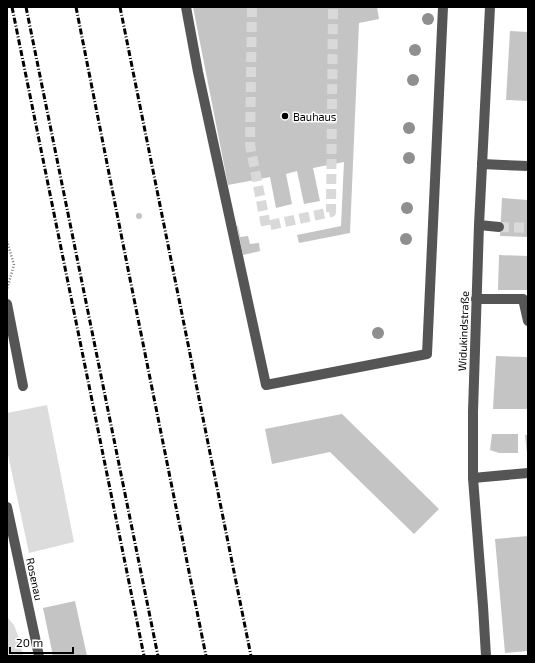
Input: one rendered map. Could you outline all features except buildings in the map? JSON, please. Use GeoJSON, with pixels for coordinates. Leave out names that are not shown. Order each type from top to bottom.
{"type":"FeatureCollection","features":[{"type":"Feature","properties":{"kind":"street"},"geometry":{"type":"LineString","coordinates":[[186,7],[200,80],[266,384],[427,354],[443,7]]}},
{"type":"Feature","properties":{"kind":"street","name":"Widukindstraße"},"geometry":{"type":"LineString","coordinates":[[486,656],[473,478],[473,412],[479,225],[490,7]]}},
{"type":"Feature","properties":{"kind":"street"},"geometry":{"type":"LineString","coordinates":[[482,164],[528,166]]}},
{"type":"Feature","properties":{"kind":"street"},"geometry":{"type":"LineString","coordinates":[[479,225],[499,227]]}},
{"type":"Feature","properties":{"kind":"street"},"geometry":{"type":"LineString","coordinates":[[476,299],[523,299],[528,321]]}},
{"type":"Feature","properties":{"kind":"street"},"geometry":{"type":"LineString","coordinates":[[7,304],[23,386]]}},
{"type":"Feature","properties":{"kind":"street"},"geometry":{"type":"LineString","coordinates":[[473,478],[528,473]]}},
{"type":"Feature","properties":{"kind":"street","name":"Rosenau"},"geometry":{"type":"LineString","coordinates":[[7,507],[39,656]]}},
{"type":"Feature","properties":{"kind":"path"},"geometry":{"type":"LineString","coordinates":[[7,241],[14,265],[7,290]]}},
{"type":"Feature","properties":{"kind":"shaded area"},"geometry":{"type":"Polygon","coordinates":[[[47,405],[74,542],[29,553],[7,450],[7,413],[47,405]]]}},
{"type":"Feature","properties":{"kind":"shaded area"},"geometry":{"type":"Polygon","coordinates":[[[7,617],[14,625],[20,641],[23,656],[7,656],[7,617]]]}},
{"type":"Feature","properties":{"kind":"tunnel"},"geometry":{"type":"LineString","coordinates":[[252,7],[250,145],[266,226],[331,212],[333,7]]}},
{"type":"Feature","properties":{"kind":"tunnel"},"geometry":{"type":"LineString","coordinates":[[499,227],[528,228]]}},
{"type":"Feature","properties":{"kind":"railway"},"geometry":{"type":"LineString","coordinates":[[12,7],[144,656]]}},
{"type":"Feature","properties":{"kind":"railway"},"geometry":{"type":"LineString","coordinates":[[26,7],[158,656]]}},
{"type":"Feature","properties":{"kind":"railway"},"geometry":{"type":"LineString","coordinates":[[76,7],[206,656]]}},
{"type":"Feature","properties":{"kind":"railway"},"geometry":{"type":"LineString","coordinates":[[120,7],[251,656]]}},
{"type":"Feature","properties":{"kind":"place","name":"Bauhaus"},"geometry":{"type":"Point","coordinates":[285,116]}}]}
